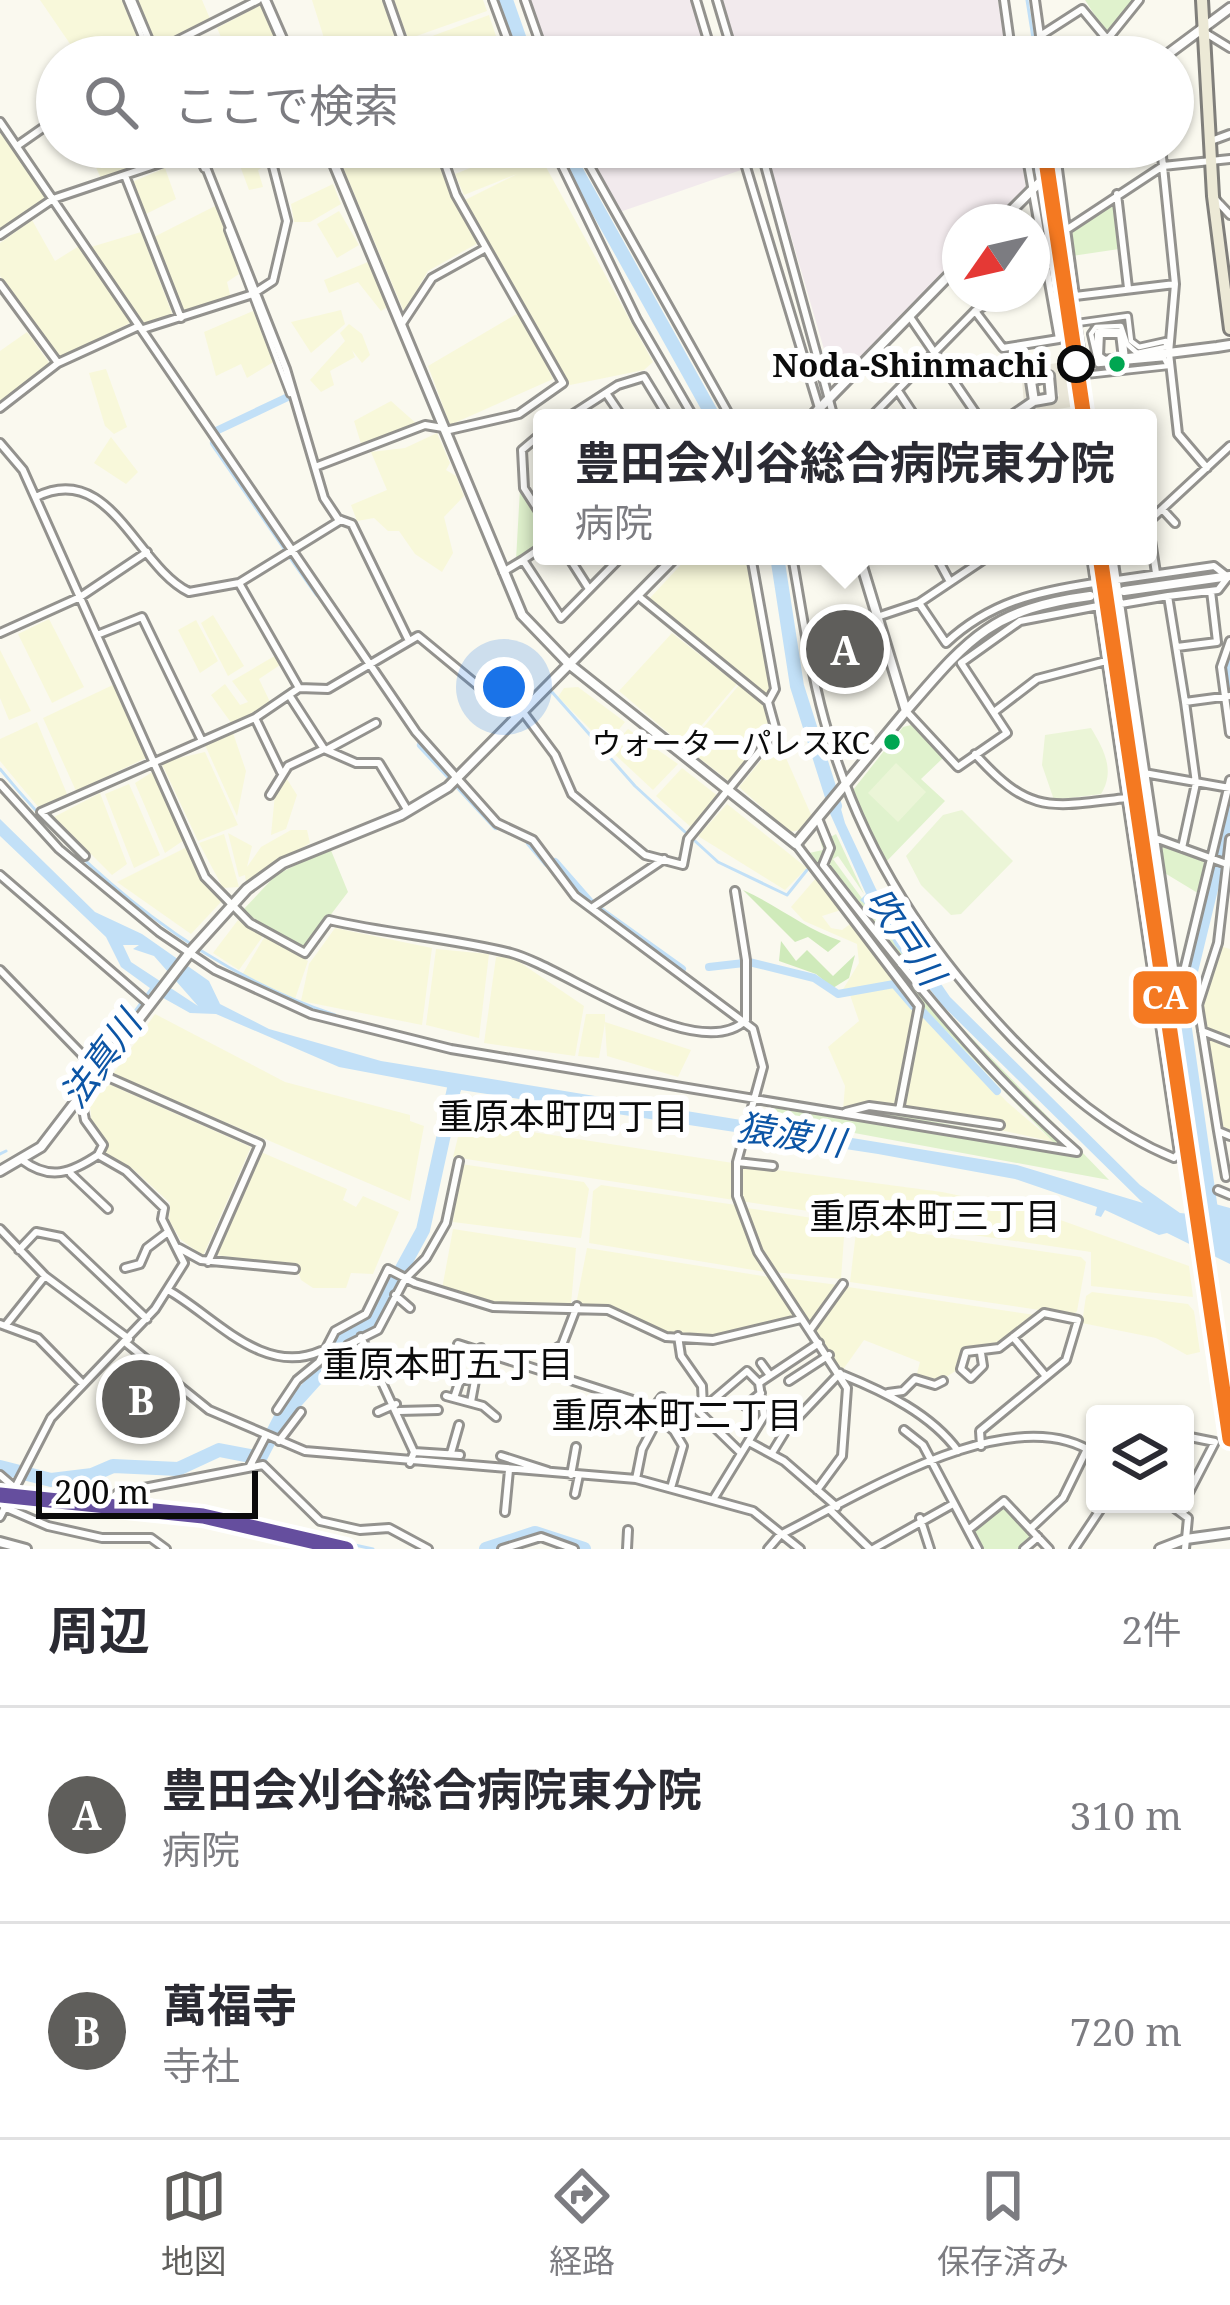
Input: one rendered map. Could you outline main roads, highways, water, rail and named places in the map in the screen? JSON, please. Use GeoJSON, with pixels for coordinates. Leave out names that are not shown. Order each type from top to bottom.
{"type":"FeatureCollection","features":[{"type":"Feature","properties":{"kind":"main road"},"geometry":{"type":"LineString","coordinates":[[1202,0],[1213,196],[1230,329]]}},
{"type":"Feature","properties":{"kind":"water","name":"猿渡川"},"geometry":{"type":"Polygon","coordinates":[[[835,788],[845,823],[876,889],[950,997],[1140,1185],[1180,1213],[1211,1216],[1208,1202],[1230,1208],[1230,1264],[1167,1233],[1159,1235],[1105,1210],[1101,1217],[1095,1215],[1097,1207],[1015,1179],[461,1090],[454,1104],[447,1102],[450,1088],[339,1067],[216,1014],[190,1013],[165,999],[121,967],[106,937],[0,836],[0,819],[95,912],[142,934],[209,981],[220,1004],[269,1029],[381,1061],[1017,1165],[1143,1203],[943,1006],[895,945],[882,919],[860,900],[866,894],[824,800],[835,788]],[[123,945],[131,962],[198,1006],[154,956],[133,949],[139,945],[123,945]]]}},
{"type":"Feature","properties":{"kind":"waterway","name":"吹戸川"},"geometry":{"type":"LineString","coordinates":[[506,0],[519,36]]}},
{"type":"Feature","properties":{"kind":"waterway"},"geometry":{"type":"LineString","coordinates":[[1027,0],[1033,36]]}},
{"type":"Feature","properties":{"kind":"waterway","name":"吹戸川"},"geometry":{"type":"LineString","coordinates":[[575,168],[709,409]]}},
{"type":"Feature","properties":{"kind":"waterway"},"geometry":{"type":"LineString","coordinates":[[1035,168],[1037,179]]}},
{"type":"Feature","properties":{"kind":"waterway"},"geometry":{"type":"LineString","coordinates":[[1051,168],[1062,247]]}},
{"type":"Feature","properties":{"kind":"waterway"},"geometry":{"type":"LineString","coordinates":[[216,431],[292,395]]}},
{"type":"Feature","properties":{"kind":"waterway"},"geometry":{"type":"LineString","coordinates":[[214,443],[288,550]]}},
{"type":"Feature","properties":{"kind":"waterway"},"geometry":{"type":"LineString","coordinates":[[291,555],[318,593]]}},
{"type":"Feature","properties":{"kind":"waterway","name":"吹戸川"},"geometry":{"type":"LineString","coordinates":[[778,565],[797,686],[835,806]]}},
{"type":"Feature","properties":{"kind":"waterway"},"geometry":{"type":"LineString","coordinates":[[1230,656],[1230,699]]}},
{"type":"Feature","properties":{"kind":"waterway"},"geometry":{"type":"LineString","coordinates":[[552,692],[635,786],[685,832]]}},
{"type":"Feature","properties":{"kind":"waterway"},"geometry":{"type":"LineString","coordinates":[[421,745],[451,777]]}},
{"type":"Feature","properties":{"kind":"waterway"},"geometry":{"type":"LineString","coordinates":[[0,769],[70,846],[151,916],[239,973],[335,1015]]}},
{"type":"Feature","properties":{"kind":"waterway"},"geometry":{"type":"LineString","coordinates":[[460,787],[496,826]]}},
{"type":"Feature","properties":{"kind":"waterway"},"geometry":{"type":"LineString","coordinates":[[1212,1217],[1182,1008],[1230,811]]}},
{"type":"Feature","properties":{"kind":"waterway"},"geometry":{"type":"LineString","coordinates":[[695,841],[718,862],[787,895],[807,870]]}},
{"type":"Feature","properties":{"kind":"waterway"},"geometry":{"type":"LineString","coordinates":[[530,843],[547,863]]}},
{"type":"Feature","properties":{"kind":"waterway"},"geometry":{"type":"LineString","coordinates":[[555,862],[590,902]]}},
{"type":"Feature","properties":{"kind":"waterway"},"geometry":{"type":"LineString","coordinates":[[601,911],[682,969]]}},
{"type":"Feature","properties":{"kind":"waterway"},"geometry":{"type":"LineString","coordinates":[[749,962],[814,978],[838,994],[894,984],[913,1006]]}},
{"type":"Feature","properties":{"kind":"waterway"},"geometry":{"type":"LineString","coordinates":[[709,967],[744,963]]}},
{"type":"Feature","properties":{"kind":"waterway","name":"法真川"},"geometry":{"type":"LineString","coordinates":[[62,1113],[151,989]]}},
{"type":"Feature","properties":{"kind":"waterway"},"geometry":{"type":"LineString","coordinates":[[923,1012],[997,1091]]}},
{"type":"Feature","properties":{"kind":"waterway"},"geometry":{"type":"LineString","coordinates":[[0,1467],[51,1480],[92,1475],[113,1466],[178,1469],[219,1450],[260,1458],[280,1419],[325,1369],[341,1338],[374,1320],[423,1230],[455,1084]]}},
{"type":"Feature","properties":{"kind":"waterway","name":"法真川"},"geometry":{"type":"LineString","coordinates":[[0,1154],[6,1151]]}},
{"type":"Feature","properties":{"kind":"waterway"},"geometry":{"type":"LineString","coordinates":[[168,1504],[373,1549]]}},
{"type":"Feature","properties":{"kind":"waterway"},"geometry":{"type":"LineString","coordinates":[[486,1549],[535,1533],[584,1549]]}},
{"type":"Feature","properties":{"kind":"tunnel"},"geometry":{"type":"LineString","coordinates":[[1090,596],[1123,591]]}},
{"type":"Feature","properties":{"kind":"place","name":"Noda-Shinmachi"},"geometry":{"type":"Point","coordinates":[1076,364]}},
{"type":"Feature","properties":{"kind":"place","name":"豊田会刈谷総合病院東分院"},"geometry":{"type":"Point","coordinates":[845,649]}},
{"type":"Feature","properties":{"kind":"place","name":"ウォーターパレスKC"},"geometry":{"type":"Point","coordinates":[892,742]}},
{"type":"Feature","properties":{"kind":"place","name":"萬福寺"},"geometry":{"type":"Point","coordinates":[141,1399]}},
{"type":"Feature","properties":{"kind":"district","name":"重原本町四丁目"},"geometry":{"type":"Point","coordinates":[563,1115]}},
{"type":"Feature","properties":{"kind":"district","name":"重原本町三丁目"},"geometry":{"type":"Point","coordinates":[935,1215]}},
{"type":"Feature","properties":{"kind":"district","name":"重原本町五丁目"},"geometry":{"type":"Point","coordinates":[448,1363]}},
{"type":"Feature","properties":{"kind":"district","name":"重原本町二丁目"},"geometry":{"type":"Point","coordinates":[677,1414]}}]}
